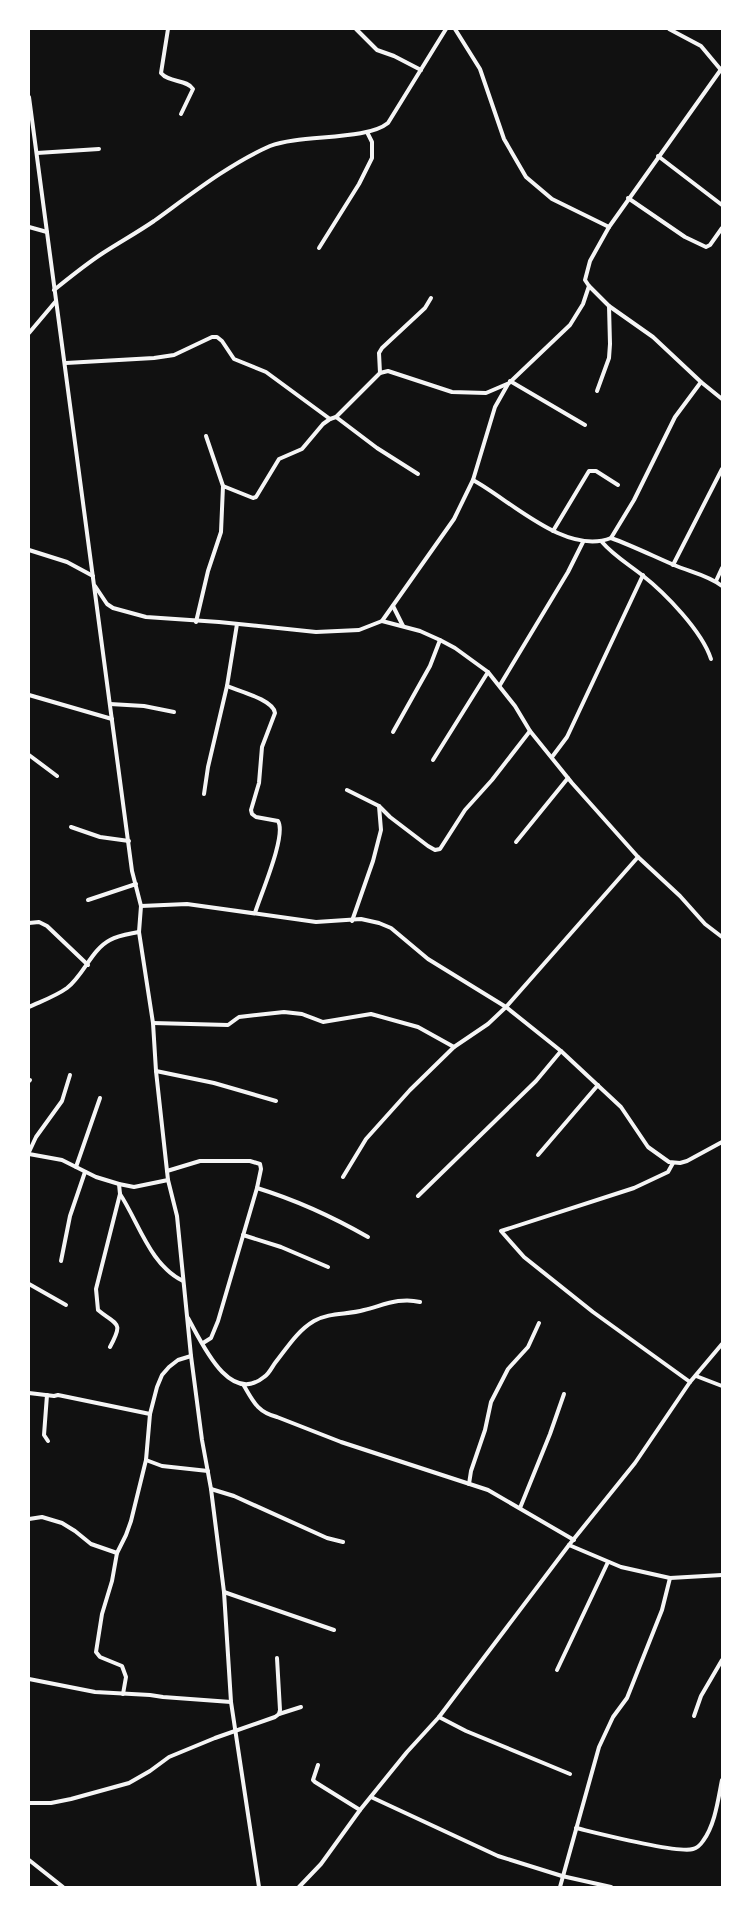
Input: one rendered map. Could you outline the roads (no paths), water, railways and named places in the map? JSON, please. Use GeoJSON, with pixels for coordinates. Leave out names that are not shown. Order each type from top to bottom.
{"type":"FeatureCollection","features":[{"type":"Feature","properties":{"kind":"street"},"geometry":{"type":"LineString","coordinates":[[168,29],[161,73],[166,77],[190,85],[193,89],[181,114]]}},
{"type":"Feature","properties":{"kind":"street"},"geometry":{"type":"LineString","coordinates":[[356,29],[377,50],[394,56],[421,70]]}},
{"type":"Feature","properties":{"kind":"street"},"geometry":{"type":"LineString","coordinates":[[54,290],[102,253],[152,222],[244,160],[269,147],[283,142],[367,132],[384,126],[388,123],[446,29]]}},
{"type":"Feature","properties":{"kind":"street"},"geometry":{"type":"LineString","coordinates":[[455,29],[480,68],[504,139],[526,177],[552,199],[609,227]]}},
{"type":"Feature","properties":{"kind":"street"},"geometry":{"type":"LineString","coordinates":[[669,29],[701,46],[721,69],[628,198],[609,227],[590,261],[585,280],[609,306],[653,337],[701,382],[722,399]]}},
{"type":"Feature","properties":{"kind":"street"},"geometry":{"type":"LineString","coordinates":[[29,97],[54,290],[66,363],[132,872],[141,906],[139,932],[153,1023],[156,1071],[168,1180],[177,1216],[191,1356],[211,1489],[224,1592],[231,1702],[259,1887]]}},
{"type":"Feature","properties":{"kind":"street"},"geometry":{"type":"LineString","coordinates":[[319,248],[359,184],[372,158],[372,142],[367,132]]}},
{"type":"Feature","properties":{"kind":"street"},"geometry":{"type":"LineString","coordinates":[[37,153],[99,149]]}},
{"type":"Feature","properties":{"kind":"street"},"geometry":{"type":"LineString","coordinates":[[658,156],[722,205]]}},
{"type":"Feature","properties":{"kind":"street"},"geometry":{"type":"LineString","coordinates":[[628,198],[685,237],[706,247],[710,245],[722,228]]}},
{"type":"Feature","properties":{"kind":"street"},"geometry":{"type":"LineString","coordinates":[[29,228],[47,232]]}},
{"type":"Feature","properties":{"kind":"street"},"geometry":{"type":"LineString","coordinates":[[223,486],[253,498],[256,497],[278,459],[302,449],[318,428],[330,419],[336,417],[380,373],[388,371],[452,392],[486,393],[509,382],[570,325],[583,304],[589,286]]}},
{"type":"Feature","properties":{"kind":"street"},"geometry":{"type":"LineString","coordinates":[[380,373],[379,353],[382,348],[425,308],[431,298]]}},
{"type":"Feature","properties":{"kind":"street"},"geometry":{"type":"LineString","coordinates":[[29,333],[56,301]]}},
{"type":"Feature","properties":{"kind":"street"},"geometry":{"type":"LineString","coordinates":[[597,391],[609,358],[609,306]]}},
{"type":"Feature","properties":{"kind":"street"},"geometry":{"type":"LineString","coordinates":[[66,363],[154,358],[174,355],[212,337],[217,337],[222,341],[234,359],[266,372],[330,419]]}},
{"type":"Feature","properties":{"kind":"street"},"geometry":{"type":"LineString","coordinates":[[509,382],[585,425]]}},
{"type":"Feature","properties":{"kind":"street"},"geometry":{"type":"LineString","coordinates":[[94,586],[107,604],[113,608],[146,617],[316,632],[359,630],[382,621],[454,519],[473,480],[495,407],[509,382]]}},
{"type":"Feature","properties":{"kind":"street"},"geometry":{"type":"LineString","coordinates":[[473,480],[552,531],[584,542],[602,542],[611,538],[634,500],[675,417],[701,382]]}},
{"type":"Feature","properties":{"kind":"street"},"geometry":{"type":"LineString","coordinates":[[336,417],[377,448],[418,474]]}},
{"type":"Feature","properties":{"kind":"street"},"geometry":{"type":"LineString","coordinates":[[196,622],[208,570],[221,532],[223,486],[206,436]]}},
{"type":"Feature","properties":{"kind":"street"},"geometry":{"type":"LineString","coordinates":[[673,564],[722,469]]}},
{"type":"Feature","properties":{"kind":"street"},"geometry":{"type":"LineString","coordinates":[[552,531],[589,471],[596,471],[618,485]]}},
{"type":"Feature","properties":{"kind":"street"},"geometry":{"type":"LineString","coordinates":[[611,538],[716,581],[722,586]]}},
{"type":"Feature","properties":{"kind":"street"},"geometry":{"type":"LineString","coordinates":[[500,685],[584,542]]}},
{"type":"Feature","properties":{"kind":"street"},"geometry":{"type":"LineString","coordinates":[[602,542],[611,553],[643,575],[678,610],[700,636],[708,649],[711,659]]}},
{"type":"Feature","properties":{"kind":"street"},"geometry":{"type":"LineString","coordinates":[[29,550],[67,562],[93,576]]}},
{"type":"Feature","properties":{"kind":"street"},"geometry":{"type":"LineString","coordinates":[[716,581],[722,568]]}},
{"type":"Feature","properties":{"kind":"street"},"geometry":{"type":"LineString","coordinates":[[552,757],[567,737],[643,575]]}},
{"type":"Feature","properties":{"kind":"street"},"geometry":{"type":"LineString","coordinates":[[393,606],[402,626]]}},
{"type":"Feature","properties":{"kind":"street"},"geometry":{"type":"LineString","coordinates":[[382,621],[420,630],[455,648],[488,672],[500,685],[515,706],[530,731],[568,778],[638,857],[680,896],[705,924],[722,937]]}},
{"type":"Feature","properties":{"kind":"street"},"geometry":{"type":"LineString","coordinates":[[204,794],[208,767],[227,686],[237,624]]}},
{"type":"Feature","properties":{"kind":"street"},"geometry":{"type":"LineString","coordinates":[[393,732],[430,666],[440,640]]}},
{"type":"Feature","properties":{"kind":"street"},"geometry":{"type":"LineString","coordinates":[[433,760],[488,672]]}},
{"type":"Feature","properties":{"kind":"street"},"geometry":{"type":"LineString","coordinates":[[227,686],[268,703],[275,710],[262,747],[259,783],[251,810],[252,814],[256,817],[278,821],[280,830],[275,860],[255,912]]}},
{"type":"Feature","properties":{"kind":"street"},"geometry":{"type":"LineString","coordinates":[[29,695],[112,719]]}},
{"type":"Feature","properties":{"kind":"street"},"geometry":{"type":"LineString","coordinates":[[110,704],[144,706],[174,712]]}},
{"type":"Feature","properties":{"kind":"street"},"geometry":{"type":"LineString","coordinates":[[347,790],[379,806],[390,817],[428,846],[435,850],[440,849],[465,810],[492,780],[530,731]]}},
{"type":"Feature","properties":{"kind":"street"},"geometry":{"type":"LineString","coordinates":[[29,755],[57,776]]}},
{"type":"Feature","properties":{"kind":"street"},"geometry":{"type":"LineString","coordinates":[[516,842],[568,778]]}},
{"type":"Feature","properties":{"kind":"street"},"geometry":{"type":"LineString","coordinates":[[352,921],[373,861],[379,836],[379,806]]}},
{"type":"Feature","properties":{"kind":"street"},"geometry":{"type":"LineString","coordinates":[[71,827],[100,837],[129,841]]}},
{"type":"Feature","properties":{"kind":"street"},"geometry":{"type":"LineString","coordinates":[[343,1177],[366,1139],[410,1090],[454,1047],[488,1024],[506,1007],[638,857]]}},
{"type":"Feature","properties":{"kind":"street"},"geometry":{"type":"LineString","coordinates":[[88,900],[136,884]]}},
{"type":"Feature","properties":{"kind":"street"},"geometry":{"type":"LineString","coordinates":[[141,906],[187,904],[255,912],[316,922],[352,921],[361,919],[391,928],[428,959],[506,1007],[561,1051],[621,1107],[648,1147],[674,1163],[687,1161],[722,1142]]}},
{"type":"Feature","properties":{"kind":"street"},"geometry":{"type":"LineString","coordinates":[[29,923],[39,922],[47,926],[88,965]]}},
{"type":"Feature","properties":{"kind":"street"},"geometry":{"type":"LineString","coordinates":[[29,1007],[49,999],[67,988],[88,965],[100,947],[109,940],[118,936],[139,932]]}},
{"type":"Feature","properties":{"kind":"street"},"geometry":{"type":"LineString","coordinates":[[153,1023],[228,1025],[239,1017],[284,1012],[302,1014],[323,1022],[371,1014],[418,1027],[454,1047]]}},
{"type":"Feature","properties":{"kind":"street"},"geometry":{"type":"LineString","coordinates":[[418,1196],[536,1081],[561,1051]]}},
{"type":"Feature","properties":{"kind":"street"},"geometry":{"type":"LineString","coordinates":[[156,1071],[221,1085],[276,1101]]}},
{"type":"Feature","properties":{"kind":"street"},"geometry":{"type":"LineString","coordinates":[[70,1075],[62,1101],[36,1137],[29,1153],[62,1160],[85,1172],[119,1184],[134,1187],[168,1180]]}},
{"type":"Feature","properties":{"kind":"street"},"geometry":{"type":"LineString","coordinates":[[538,1155],[598,1085]]}},
{"type":"Feature","properties":{"kind":"street"},"geometry":{"type":"LineString","coordinates":[[76,1167],[100,1098]]}},
{"type":"Feature","properties":{"kind":"street"},"geometry":{"type":"LineString","coordinates":[[167,1170],[200,1161],[257,1162],[260,1164],[261,1168],[257,1188],[214,1332],[211,1338],[203,1343]]}},
{"type":"Feature","properties":{"kind":"street"},"geometry":{"type":"LineString","coordinates":[[674,1163],[668,1172],[634,1188],[501,1231],[524,1257],[634,1342],[690,1382]]}},
{"type":"Feature","properties":{"kind":"street"},"geometry":{"type":"LineString","coordinates":[[61,1261],[70,1216],[85,1172]]}},
{"type":"Feature","properties":{"kind":"street"},"geometry":{"type":"LineString","coordinates":[[110,1347],[118,1332],[118,1327],[114,1322],[98,1310],[96,1289],[120,1194],[119,1184]]}},
{"type":"Feature","properties":{"kind":"street"},"geometry":{"type":"LineString","coordinates":[[257,1188],[286,1197],[341,1222],[368,1237]]}},
{"type":"Feature","properties":{"kind":"street"},"geometry":{"type":"LineString","coordinates":[[120,1194],[153,1254],[174,1276],[183,1281]]}},
{"type":"Feature","properties":{"kind":"street"},"geometry":{"type":"LineString","coordinates":[[243,1235],[281,1247],[328,1267]]}},
{"type":"Feature","properties":{"kind":"street"},"geometry":{"type":"LineString","coordinates":[[29,1284],[66,1305]]}},
{"type":"Feature","properties":{"kind":"street"},"geometry":{"type":"LineString","coordinates":[[187,1316],[216,1365],[226,1377],[233,1382],[251,1384],[265,1377],[292,1341],[304,1328],[315,1320],[328,1315],[358,1312],[399,1300],[420,1302]]}},
{"type":"Feature","properties":{"kind":"street"},"geometry":{"type":"LineString","coordinates":[[469,1484],[471,1471],[485,1430],[492,1402],[508,1369],[528,1347],[539,1323]]}},
{"type":"Feature","properties":{"kind":"street"},"geometry":{"type":"LineString","coordinates":[[300,1887],[321,1864],[360,1810],[406,1752],[439,1717],[568,1546],[635,1463],[690,1382],[722,1344]]}},
{"type":"Feature","properties":{"kind":"street"},"geometry":{"type":"LineString","coordinates":[[123,1694],[126,1677],[122,1666],[100,1657],[96,1652],[102,1614],[112,1581],[117,1553],[131,1521],[146,1460],[150,1414],[157,1387],[162,1376],[169,1367],[178,1360],[191,1356]]}},
{"type":"Feature","properties":{"kind":"street"},"geometry":{"type":"LineString","coordinates":[[696,1376],[722,1386]]}},
{"type":"Feature","properties":{"kind":"street"},"geometry":{"type":"LineString","coordinates":[[243,1384],[254,1403],[261,1411],[267,1414],[341,1442],[488,1490],[574,1540]]}},
{"type":"Feature","properties":{"kind":"street"},"geometry":{"type":"LineString","coordinates":[[29,1393],[58,1395],[150,1414]]}},
{"type":"Feature","properties":{"kind":"street"},"geometry":{"type":"LineString","coordinates":[[520,1508],[550,1434],[564,1394]]}},
{"type":"Feature","properties":{"kind":"street"},"geometry":{"type":"LineString","coordinates":[[47,1395],[44,1435],[48,1441]]}},
{"type":"Feature","properties":{"kind":"street"},"geometry":{"type":"LineString","coordinates":[[146,1460],[162,1466],[208,1471]]}},
{"type":"Feature","properties":{"kind":"street"},"geometry":{"type":"LineString","coordinates":[[211,1489],[234,1496],[327,1538],[343,1542]]}},
{"type":"Feature","properties":{"kind":"street"},"geometry":{"type":"LineString","coordinates":[[29,1519],[42,1517],[62,1523],[91,1544],[117,1553]]}},
{"type":"Feature","properties":{"kind":"street"},"geometry":{"type":"LineString","coordinates":[[568,1546],[621,1568],[670,1578],[722,1575]]}},
{"type":"Feature","properties":{"kind":"street"},"geometry":{"type":"LineString","coordinates":[[557,1670],[608,1562]]}},
{"type":"Feature","properties":{"kind":"street"},"geometry":{"type":"LineString","coordinates":[[560,1887],[599,1747],[613,1717],[627,1698],[662,1610],[670,1578]]}},
{"type":"Feature","properties":{"kind":"street"},"geometry":{"type":"LineString","coordinates":[[224,1592],[334,1630]]}},
{"type":"Feature","properties":{"kind":"street"},"geometry":{"type":"LineString","coordinates":[[277,1658],[279,1714]]}},
{"type":"Feature","properties":{"kind":"street"},"geometry":{"type":"LineString","coordinates":[[694,1716],[701,1696],[722,1660]]}},
{"type":"Feature","properties":{"kind":"street"},"geometry":{"type":"LineString","coordinates":[[29,1680],[95,1692],[231,1702]]}},
{"type":"Feature","properties":{"kind":"street"},"geometry":{"type":"LineString","coordinates":[[29,1803],[51,1803],[71,1799],[129,1783],[150,1771],[169,1757],[215,1738],[300,1707]]}},
{"type":"Feature","properties":{"kind":"street"},"geometry":{"type":"LineString","coordinates":[[439,1717],[466,1731],[570,1774]]}},
{"type":"Feature","properties":{"kind":"street"},"geometry":{"type":"LineString","coordinates":[[318,1764],[314,1780],[315,1782],[360,1810]]}},
{"type":"Feature","properties":{"kind":"street"},"geometry":{"type":"LineString","coordinates":[[576,1828],[667,1848],[683,1850],[694,1849],[702,1842],[708,1833],[722,1780]]}},
{"type":"Feature","properties":{"kind":"street"},"geometry":{"type":"LineString","coordinates":[[371,1797],[498,1856],[562,1876],[601,1886],[611,1887]]}},
{"type":"Feature","properties":{"kind":"street"},"geometry":{"type":"LineString","coordinates":[[29,1860],[63,1887]]}}]}
